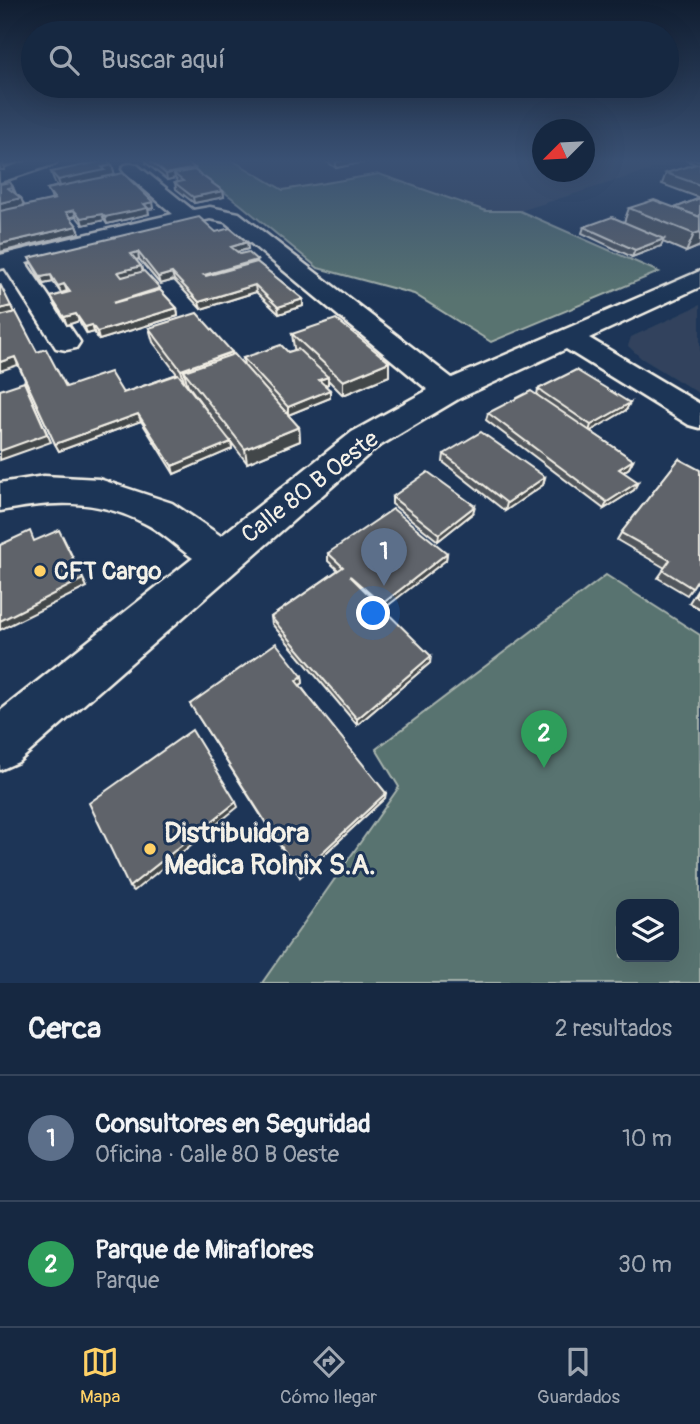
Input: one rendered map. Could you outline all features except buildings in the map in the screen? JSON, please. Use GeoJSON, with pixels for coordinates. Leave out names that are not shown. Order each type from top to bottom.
{"type":"FeatureCollection","features":[{"type":"Feature","properties":{"kind":"street"},"geometry":{"type":"LineString","coordinates":[[176,206],[189,217]]}},
{"type":"Feature","properties":{"kind":"street"},"geometry":{"type":"LineString","coordinates":[[66,342],[6,261],[210,213],[232,217],[449,391]]}},
{"type":"Feature","properties":{"kind":"street","name":"Calle 80 B Oeste"},"geometry":{"type":"LineString","coordinates":[[0,744],[364,440],[449,391],[700,278]]}},
{"type":"Feature","properties":{"kind":"street"},"geometry":{"type":"LineString","coordinates":[[567,337],[700,418]]}},
{"type":"Feature","properties":{"kind":"street"},"geometry":{"type":"LineString","coordinates":[[0,497],[44,489],[99,492],[159,513],[222,558]]}},
{"type":"Feature","properties":{"kind":"shaded area"},"geometry":{"type":"Polygon","coordinates":[[[471,206],[536,206],[520,211],[486,211],[471,206]]]}},
{"type":"Feature","properties":{"kind":"shaded area"},"geometry":{"type":"Polygon","coordinates":[[[700,305],[700,394],[641,358],[628,346],[631,337],[700,305]]]}},
{"type":"Feature","properties":{"kind":"green space"},"geometry":{"type":"Polygon","coordinates":[[[242,206],[471,206],[486,211],[520,211],[659,272],[491,342],[414,294],[318,268],[242,206]]]}},
{"type":"Feature","properties":{"kind":"green space"},"geometry":{"type":"Polygon","coordinates":[[[606,575],[700,635],[700,983],[262,983],[399,787],[376,749],[606,575]]]}},
{"type":"Feature","properties":{"kind":"place","name":"CFT Cargo"},"geometry":{"type":"Point","coordinates":[40,571]}},
{"type":"Feature","properties":{"kind":"place","name":"Consultores en Seguridad"},"geometry":{"type":"Point","coordinates":[384,586]}},
{"type":"Feature","properties":{"kind":"place","name":"Parque de Miraflores"},"geometry":{"type":"Point","coordinates":[544,768]}},
{"type":"Feature","properties":{"kind":"place","name":"Distribuidora Medica Rolnix S.A."},"geometry":{"type":"Point","coordinates":[150,849]}}]}
